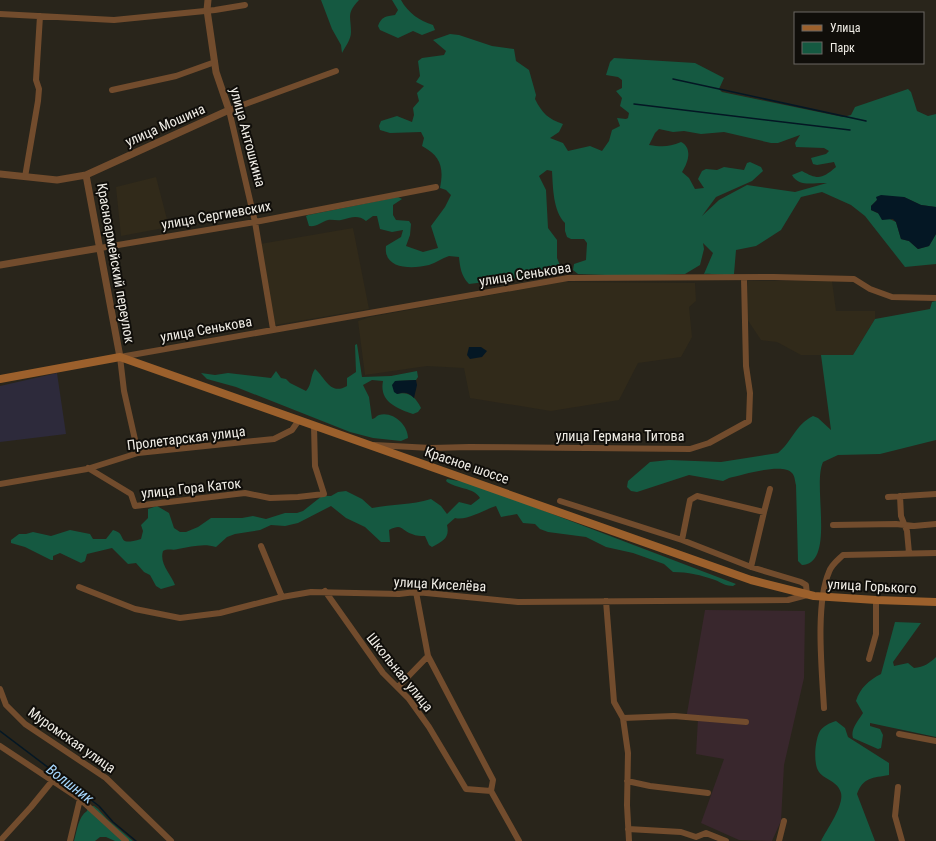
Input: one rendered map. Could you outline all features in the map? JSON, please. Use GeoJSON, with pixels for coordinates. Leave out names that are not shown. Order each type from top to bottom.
{"type":"FeatureCollection","features":[{"type":"Feature","properties":{"kind":"main road","name":"Красное шоссе"},"geometry":{"type":"LineString","coordinates":[[120,357],[518,497],[668,552],[751,580],[807,595]]}},
{"type":"Feature","properties":{"kind":"main road"},"geometry":{"type":"LineString","coordinates":[[0,379],[120,357]]}},
{"type":"Feature","properties":{"kind":"main road","name":"улица Горького"},"geometry":{"type":"LineString","coordinates":[[807,595],[876,600],[936,602]]}},
{"type":"Feature","properties":{"kind":"street","name":"улица Антошкина"},"geometry":{"type":"LineString","coordinates":[[208,0],[207,10],[216,72],[229,110],[256,222],[273,329]]}},
{"type":"Feature","properties":{"kind":"street"},"geometry":{"type":"LineString","coordinates":[[0,14],[114,20],[245,5]]}},
{"type":"Feature","properties":{"kind":"street"},"geometry":{"type":"LineString","coordinates":[[25,177],[38,101],[39,89],[36,80],[40,16]]}},
{"type":"Feature","properties":{"kind":"street"},"geometry":{"type":"LineString","coordinates":[[112,90],[176,76],[215,62]]}},
{"type":"Feature","properties":{"kind":"street","name":"улица Мошина"},"geometry":{"type":"LineString","coordinates":[[0,174],[57,180],[86,175],[229,110],[336,71]]}},
{"type":"Feature","properties":{"kind":"street","name":"Красноармейский переулок"},"geometry":{"type":"LineString","coordinates":[[86,175],[120,357]]}},
{"type":"Feature","properties":{"kind":"street","name":"улица Сергиевских"},"geometry":{"type":"LineString","coordinates":[[0,265],[256,222],[436,187]]}},
{"type":"Feature","properties":{"kind":"street","name":"улица Сенькова"},"geometry":{"type":"LineString","coordinates":[[120,357],[568,278],[854,279],[870,289],[892,297],[936,298]]}},
{"type":"Feature","properties":{"kind":"street","name":"улица Германа Титова"},"geometry":{"type":"LineString","coordinates":[[367,444],[431,448],[690,449],[709,443],[749,420],[750,393],[746,366],[744,278]]}},
{"type":"Feature","properties":{"kind":"street"},"geometry":{"type":"LineString","coordinates":[[141,365],[141,359],[144,352]]}},
{"type":"Feature","properties":{"kind":"street"},"geometry":{"type":"LineString","coordinates":[[120,357],[124,391],[138,453]]}},
{"type":"Feature","properties":{"kind":"street","name":"Пролетарская улица"},"geometry":{"type":"LineString","coordinates":[[0,484],[88,468],[138,453],[274,439],[292,430],[299,420]]}},
{"type":"Feature","properties":{"kind":"street","name":"улица Гора Каток"},"geometry":{"type":"LineString","coordinates":[[88,468],[131,494],[135,506],[245,493],[270,498],[324,494],[315,466],[314,426]]}},
{"type":"Feature","properties":{"kind":"street"},"geometry":{"type":"LineString","coordinates":[[751,567],[770,489]]}},
{"type":"Feature","properties":{"kind":"street"},"geometry":{"type":"LineString","coordinates":[[888,497],[936,494]]}},
{"type":"Feature","properties":{"kind":"street"},"geometry":{"type":"LineString","coordinates":[[682,540],[690,500],[697,496],[764,512]]}},
{"type":"Feature","properties":{"kind":"street"},"geometry":{"type":"LineString","coordinates":[[900,496],[901,516],[909,540],[909,553]]}},
{"type":"Feature","properties":{"kind":"street"},"geometry":{"type":"LineString","coordinates":[[560,501],[682,540],[751,567],[801,582],[806,585],[807,595]]}},
{"type":"Feature","properties":{"kind":"street"},"geometry":{"type":"LineString","coordinates":[[833,525],[896,524],[905,526],[936,524]]}},
{"type":"Feature","properties":{"kind":"street"},"geometry":{"type":"LineString","coordinates":[[261,546],[282,597]]}},
{"type":"Feature","properties":{"kind":"street"},"geometry":{"type":"LineString","coordinates":[[824,708],[821,635],[823,597],[829,571],[843,555],[936,553]]}},
{"type":"Feature","properties":{"kind":"street","name":"улица Киселёва"},"geometry":{"type":"LineString","coordinates":[[79,587],[135,609],[180,618],[220,613],[282,597],[325,591],[399,594],[416,592],[518,602],[788,600],[807,595]]}},
{"type":"Feature","properties":{"kind":"street","name":"Школьная улица"},"geometry":{"type":"LineString","coordinates":[[325,591],[383,673],[409,698],[466,789],[491,791]]}},
{"type":"Feature","properties":{"kind":"street","name":"Школьная улица"},"geometry":{"type":"LineString","coordinates":[[416,592],[428,656],[493,780],[491,791],[519,841]]}},
{"type":"Feature","properties":{"kind":"street"},"geometry":{"type":"LineString","coordinates":[[869,659],[876,634],[876,600]]}},
{"type":"Feature","properties":{"kind":"street"},"geometry":{"type":"LineString","coordinates":[[606,601],[614,702],[623,718],[628,753],[627,781],[629,841]]}},
{"type":"Feature","properties":{"kind":"street"},"geometry":{"type":"LineString","coordinates":[[398,687],[428,656]]}},
{"type":"Feature","properties":{"kind":"street","name":"Муромская улица"},"geometry":{"type":"LineString","coordinates":[[0,689],[6,705],[25,724],[106,778],[171,841]]}},
{"type":"Feature","properties":{"kind":"street"},"geometry":{"type":"LineString","coordinates":[[623,718],[674,716],[746,722]]}},
{"type":"Feature","properties":{"kind":"street"},"geometry":{"type":"LineString","coordinates":[[899,734],[936,741]]}},
{"type":"Feature","properties":{"kind":"street"},"geometry":{"type":"LineString","coordinates":[[0,746],[80,799],[126,841]]}},
{"type":"Feature","properties":{"kind":"street"},"geometry":{"type":"LineString","coordinates":[[0,841],[31,807],[52,780]]}},
{"type":"Feature","properties":{"kind":"street"},"geometry":{"type":"LineString","coordinates":[[627,781],[650,786],[708,793]]}},
{"type":"Feature","properties":{"kind":"street"},"geometry":{"type":"LineString","coordinates":[[898,787],[895,816],[902,841]]}},
{"type":"Feature","properties":{"kind":"street"},"geometry":{"type":"LineString","coordinates":[[70,841],[80,799]]}},
{"type":"Feature","properties":{"kind":"street"},"geometry":{"type":"LineString","coordinates":[[779,841],[784,821]]}},
{"type":"Feature","properties":{"kind":"street"},"geometry":{"type":"LineString","coordinates":[[628,829],[680,832],[696,839],[706,833],[726,841]]}},
{"type":"Feature","properties":{"kind":"shaded area"},"geometry":{"type":"Polygon","coordinates":[[[156,177],[169,227],[121,236],[116,187],[156,177]]]}},
{"type":"Feature","properties":{"kind":"shaded area"},"geometry":{"type":"Polygon","coordinates":[[[353,228],[369,309],[275,325],[260,244],[353,228]]]}},
{"type":"Feature","properties":{"kind":"shaded area"},"geometry":{"type":"Polygon","coordinates":[[[748,281],[832,281],[836,311],[875,311],[875,319],[853,355],[801,355],[777,342],[761,340],[747,319],[748,281]]]}},
{"type":"Feature","properties":{"kind":"shaded area"},"geometry":{"type":"Polygon","coordinates":[[[562,282],[695,283],[696,301],[689,307],[692,337],[681,357],[638,363],[619,400],[551,411],[470,398],[464,368],[427,366],[365,375],[358,321],[370,317],[562,282]]]}},
{"type":"Feature","properties":{"kind":"shaded area"},"geometry":{"type":"Polygon","coordinates":[[[57,373],[66,434],[0,442],[0,386],[57,373]]]}},
{"type":"Feature","properties":{"kind":"shaded area"},"geometry":{"type":"Polygon","coordinates":[[[705,610],[805,611],[804,678],[784,765],[781,821],[772,841],[739,840],[701,823],[724,759],[696,754],[698,719],[686,719],[705,610]]]}},
{"type":"Feature","properties":{"kind":"green space"},"geometry":{"type":"Polygon","coordinates":[[[321,0],[359,0],[352,9],[350,15],[351,35],[342,53],[341,45],[332,29],[321,0]]]}},
{"type":"Feature","properties":{"kind":"green space"},"geometry":{"type":"Polygon","coordinates":[[[392,0],[401,0],[411,13],[419,19],[433,25],[435,30],[422,35],[413,31],[398,38],[380,30],[378,26],[382,19],[395,15],[398,10],[392,0]]]}},
{"type":"Feature","properties":{"kind":"green space"},"geometry":{"type":"Polygon","coordinates":[[[450,34],[459,35],[492,46],[514,49],[516,61],[529,70],[536,95],[535,99],[540,108],[549,118],[563,124],[559,132],[550,138],[563,143],[568,151],[590,146],[602,151],[609,141],[612,130],[620,126],[617,118],[628,118],[629,113],[620,106],[622,98],[616,91],[622,88],[622,80],[618,77],[606,75],[610,62],[614,58],[695,63],[724,78],[719,89],[722,92],[843,117],[851,115],[855,107],[908,89],[911,92],[917,111],[928,116],[936,114],[936,207],[921,205],[904,197],[877,200],[871,206],[871,210],[896,222],[901,239],[909,241],[918,249],[929,246],[936,234],[936,264],[905,267],[865,216],[851,205],[822,192],[801,197],[781,230],[756,246],[736,250],[734,274],[704,274],[713,253],[703,243],[704,249],[700,265],[685,274],[633,276],[578,274],[573,270],[574,264],[586,260],[587,243],[584,239],[571,239],[567,237],[565,223],[556,206],[553,192],[552,171],[547,170],[539,176],[546,190],[548,228],[557,240],[557,258],[561,268],[534,276],[469,284],[460,268],[459,257],[449,256],[429,265],[415,267],[394,264],[389,260],[386,254],[386,246],[401,237],[403,230],[392,232],[380,229],[377,216],[373,216],[366,221],[354,217],[339,220],[328,220],[317,225],[309,226],[306,216],[308,215],[398,197],[402,199],[393,205],[393,215],[396,220],[409,221],[411,224],[410,235],[406,246],[423,252],[438,248],[431,226],[445,207],[451,195],[446,190],[440,188],[442,174],[440,163],[433,154],[422,146],[424,138],[421,132],[390,133],[380,130],[379,126],[381,121],[397,116],[412,122],[414,115],[413,108],[419,101],[417,93],[424,86],[416,82],[420,76],[418,61],[422,58],[444,55],[446,51],[433,40],[450,34]],[[659,129],[655,133],[649,145],[665,146],[681,142],[685,145],[688,156],[682,172],[689,178],[695,189],[704,188],[698,179],[702,171],[706,169],[717,170],[724,167],[744,170],[747,163],[750,162],[761,167],[763,171],[752,181],[716,197],[702,216],[719,200],[747,185],[795,192],[827,183],[803,183],[799,182],[792,175],[802,171],[812,176],[820,177],[836,167],[834,162],[817,165],[813,164],[811,158],[826,154],[829,151],[824,148],[796,147],[795,143],[800,135],[778,143],[771,143],[724,132],[701,134],[684,131],[673,132],[659,129]]]}},
{"type":"Feature","properties":{"kind":"green space"},"geometry":{"type":"Polygon","coordinates":[[[936,301],[936,440],[880,454],[838,455],[823,462],[820,473],[821,538],[818,551],[812,561],[802,565],[798,561],[796,485],[793,474],[787,470],[762,470],[729,478],[723,481],[689,475],[637,492],[631,491],[627,487],[628,481],[650,462],[669,460],[721,462],[778,453],[783,449],[802,424],[813,416],[818,418],[831,430],[821,355],[853,355],[875,319],[930,309],[932,302],[936,301]]]}},
{"type":"Feature","properties":{"kind":"green space"},"geometry":{"type":"Polygon","coordinates":[[[357,344],[362,377],[391,376],[417,371],[418,377],[416,380],[395,381],[397,394],[408,394],[419,404],[421,408],[418,412],[413,414],[395,406],[386,399],[382,388],[383,381],[372,380],[363,385],[369,397],[372,419],[384,414],[394,417],[403,424],[408,438],[401,441],[373,438],[350,432],[236,387],[207,379],[201,373],[215,375],[228,373],[271,378],[276,371],[281,378],[286,379],[290,383],[306,391],[315,369],[328,384],[336,389],[347,386],[347,378],[356,372],[355,345],[357,344]]]}},
{"type":"Feature","properties":{"kind":"green space"},"geometry":{"type":"Polygon","coordinates":[[[447,479],[471,483],[736,584],[733,586],[700,575],[673,572],[664,564],[633,553],[606,547],[586,537],[548,532],[540,529],[535,524],[523,523],[517,514],[501,517],[496,506],[470,517],[460,519],[455,518],[447,525],[448,529],[445,539],[432,547],[429,545],[425,536],[414,535],[399,527],[389,530],[390,542],[381,542],[365,527],[346,518],[331,506],[298,523],[285,526],[271,525],[260,530],[235,534],[227,537],[216,547],[202,545],[163,551],[162,556],[164,565],[175,585],[161,589],[156,586],[150,575],[144,572],[136,563],[128,564],[112,548],[87,554],[85,561],[81,563],[60,553],[53,556],[53,560],[51,560],[25,547],[11,543],[11,540],[19,534],[33,532],[51,536],[70,530],[90,534],[93,539],[106,539],[113,530],[118,532],[124,541],[127,542],[141,539],[143,531],[141,525],[148,518],[148,509],[157,506],[169,513],[174,528],[180,532],[186,532],[198,527],[211,518],[242,518],[253,516],[266,519],[285,513],[297,513],[303,511],[322,496],[331,496],[338,492],[346,491],[362,499],[372,508],[431,499],[441,506],[447,514],[459,502],[471,505],[480,498],[477,494],[469,490],[450,484],[446,481],[447,479]]]}},
{"type":"Feature","properties":{"kind":"green space"},"geometry":{"type":"Polygon","coordinates":[[[895,622],[921,623],[893,662],[894,666],[908,663],[914,668],[921,667],[936,657],[936,737],[870,723],[870,726],[880,729],[883,735],[881,748],[878,749],[853,738],[852,735],[854,728],[863,713],[856,701],[860,692],[866,685],[881,674],[895,622]]]}},
{"type":"Feature","properties":{"kind":"green space"},"geometry":{"type":"Polygon","coordinates":[[[836,721],[845,728],[848,737],[889,763],[889,775],[869,779],[862,784],[857,794],[875,841],[821,841],[838,811],[841,793],[834,783],[819,772],[815,759],[816,747],[822,728],[836,721]]]}},
{"type":"Feature","properties":{"kind":"green space"},"geometry":{"type":"Polygon","coordinates":[[[88,806],[94,806],[98,809],[107,819],[133,841],[115,841],[106,837],[100,837],[95,841],[74,841],[80,820],[87,811],[88,806]]]}},
{"type":"Feature","properties":{"kind":"water"},"geometry":{"type":"Polygon","coordinates":[[[881,195],[904,197],[921,205],[936,207],[936,234],[929,246],[918,249],[909,241],[901,239],[896,222],[893,219],[882,220],[878,213],[871,210],[871,206],[877,200],[876,197],[881,195]]]}},
{"type":"Feature","properties":{"kind":"water"},"geometry":{"type":"Polygon","coordinates":[[[469,347],[481,347],[487,351],[482,357],[470,359],[467,355],[469,347]]]}},
{"type":"Feature","properties":{"kind":"water"},"geometry":{"type":"Polygon","coordinates":[[[416,380],[417,385],[414,398],[406,393],[397,394],[394,392],[392,385],[395,381],[416,380]]]}},
{"type":"Feature","properties":{"kind":"waterway"},"geometry":{"type":"LineString","coordinates":[[673,79],[866,121]]}},
{"type":"Feature","properties":{"kind":"waterway"},"geometry":{"type":"LineString","coordinates":[[634,104],[850,130]]}},
{"type":"Feature","properties":{"kind":"waterway","name":"Волшник"},"geometry":{"type":"LineString","coordinates":[[0,731],[99,806],[113,822],[136,841]]}}]}
